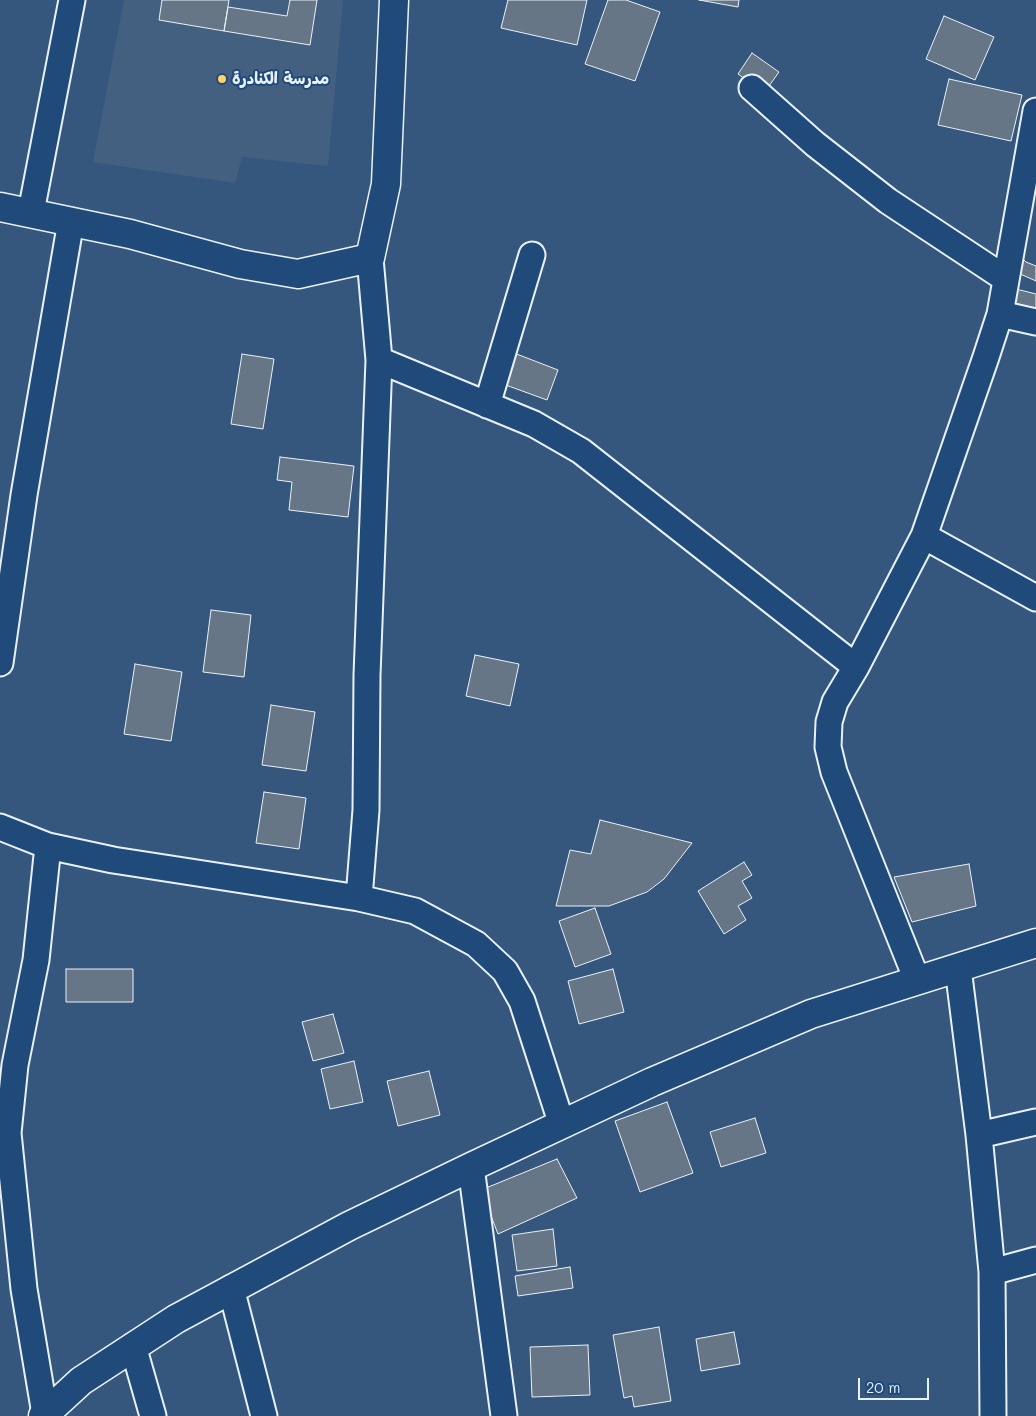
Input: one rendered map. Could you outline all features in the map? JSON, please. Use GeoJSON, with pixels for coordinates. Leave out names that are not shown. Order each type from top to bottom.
{"type":"FeatureCollection","features":[{"type":"Feature","properties":{"kind":"street"},"geometry":{"type":"LineString","coordinates":[[31,212],[72,0]]}},
{"type":"Feature","properties":{"kind":"street"},"geometry":{"type":"LineString","coordinates":[[359,898],[366,810],[367,675],[380,360],[370,258],[386,184],[394,0]]}},
{"type":"Feature","properties":{"kind":"street"},"geometry":{"type":"LineString","coordinates":[[752,88],[815,144],[888,201],[1006,279]]}},
{"type":"Feature","properties":{"kind":"street"},"geometry":{"type":"LineString","coordinates":[[917,980],[834,772],[828,747],[829,722],[835,702],[856,667],[924,536],[1000,314],[1036,112]]}},
{"type":"Feature","properties":{"kind":"street"},"geometry":{"type":"LineString","coordinates":[[0,207],[130,234],[240,264],[298,274],[370,258]]}},
{"type":"Feature","properties":{"kind":"street"},"geometry":{"type":"LineString","coordinates":[[0,663],[24,495],[71,221]]}},
{"type":"Feature","properties":{"kind":"street"},"geometry":{"type":"LineString","coordinates":[[487,405],[532,255]]}},
{"type":"Feature","properties":{"kind":"street"},"geometry":{"type":"LineString","coordinates":[[1000,314],[1036,322]]}},
{"type":"Feature","properties":{"kind":"street"},"geometry":{"type":"LineString","coordinates":[[380,360],[534,424],[581,451],[856,667]]}},
{"type":"Feature","properties":{"kind":"street"},"geometry":{"type":"LineString","coordinates":[[924,536],[1036,598]]}},
{"type":"Feature","properties":{"kind":"street"},"geometry":{"type":"LineString","coordinates":[[0,827],[48,846],[113,860],[359,898],[415,911],[476,944],[505,971],[522,1001],[562,1124]]}},
{"type":"Feature","properties":{"kind":"street"},"geometry":{"type":"LineString","coordinates":[[44,1415],[24,1289],[8,1206],[8,1133],[15,1065],[36,960],[48,846]]}},
{"type":"Feature","properties":{"kind":"street"},"geometry":{"type":"LineString","coordinates":[[44,1415],[81,1381],[133,1346],[231,1288],[349,1226],[471,1167],[652,1082],[811,1014],[1036,943]]}},
{"type":"Feature","properties":{"kind":"street"},"geometry":{"type":"LineString","coordinates":[[958,968],[979,1135],[992,1272],[993,1416]]}},
{"type":"Feature","properties":{"kind":"street"},"geometry":{"type":"LineString","coordinates":[[979,1135],[1036,1122]]}},
{"type":"Feature","properties":{"kind":"street"},"geometry":{"type":"LineString","coordinates":[[471,1167],[504,1416]]}},
{"type":"Feature","properties":{"kind":"street"},"geometry":{"type":"LineString","coordinates":[[992,1272],[1036,1260]]}},
{"type":"Feature","properties":{"kind":"street"},"geometry":{"type":"LineString","coordinates":[[231,1288],[264,1416]]}},
{"type":"Feature","properties":{"kind":"street"},"geometry":{"type":"LineString","coordinates":[[133,1346],[153,1416]]}},
{"type":"Feature","properties":{"kind":"shaded area","name":"مدرسة الكنادرة"},"geometry":{"type":"Polygon","coordinates":[[[124,0],[343,0],[328,166],[242,157],[235,183],[93,162],[124,0]]]}},
{"type":"Feature","properties":{"kind":"building"},"geometry":{"type":"Polygon","coordinates":[[[162,0],[229,0],[224,31],[159,20],[162,0]]]}},
{"type":"Feature","properties":{"kind":"building"},"geometry":{"type":"Polygon","coordinates":[[[290,0],[317,0],[310,45],[224,31],[228,7],[287,16],[290,0]]]}},
{"type":"Feature","properties":{"kind":"building"},"geometry":{"type":"Polygon","coordinates":[[[508,0],[587,0],[577,45],[501,28],[508,0]]]}},
{"type":"Feature","properties":{"kind":"building"},"geometry":{"type":"Polygon","coordinates":[[[608,0],[626,0],[660,12],[635,81],[585,64],[608,0]]]}},
{"type":"Feature","properties":{"kind":"building"},"geometry":{"type":"Polygon","coordinates":[[[699,0],[739,0],[738,7],[699,0]]]}},
{"type":"Feature","properties":{"kind":"building"},"geometry":{"type":"Polygon","coordinates":[[[944,16],[994,37],[975,80],[926,59],[944,16]]]}},
{"type":"Feature","properties":{"kind":"building"},"geometry":{"type":"Polygon","coordinates":[[[752,53],[779,72],[764,93],[738,74],[752,53]]]}},
{"type":"Feature","properties":{"kind":"building"},"geometry":{"type":"Polygon","coordinates":[[[949,79],[1022,95],[1011,141],[938,125],[949,79]]]}},
{"type":"Feature","properties":{"kind":"building"},"geometry":{"type":"Polygon","coordinates":[[[1022,258],[1036,266],[1036,281],[1018,273],[1022,258]]]}},
{"type":"Feature","properties":{"kind":"building"},"geometry":{"type":"Polygon","coordinates":[[[1012,288],[1036,294],[1036,308],[1008,302],[1012,288]]]}},
{"type":"Feature","properties":{"kind":"building"},"geometry":{"type":"Polygon","coordinates":[[[514,353],[558,370],[547,400],[503,384],[514,353]]]}},
{"type":"Feature","properties":{"kind":"building"},"geometry":{"type":"Polygon","coordinates":[[[242,354],[274,359],[263,429],[231,424],[242,354]]]}},
{"type":"Feature","properties":{"kind":"building"},"geometry":{"type":"Polygon","coordinates":[[[280,457],[354,466],[348,517],[289,510],[292,482],[277,480],[280,457]]]}},
{"type":"Feature","properties":{"kind":"building"},"geometry":{"type":"Polygon","coordinates":[[[211,610],[251,615],[244,677],[203,672],[211,610]]]}},
{"type":"Feature","properties":{"kind":"building"},"geometry":{"type":"Polygon","coordinates":[[[475,655],[519,664],[510,706],[466,696],[475,655]]]}},
{"type":"Feature","properties":{"kind":"building"},"geometry":{"type":"Polygon","coordinates":[[[135,664],[182,672],[171,741],[124,734],[135,664]]]}},
{"type":"Feature","properties":{"kind":"building"},"geometry":{"type":"Polygon","coordinates":[[[271,705],[315,712],[306,771],[262,765],[271,705]]]}},
{"type":"Feature","properties":{"kind":"building"},"geometry":{"type":"Polygon","coordinates":[[[264,792],[306,798],[299,849],[256,843],[264,792]]]}},
{"type":"Feature","properties":{"kind":"building"},"geometry":{"type":"Polygon","coordinates":[[[600,820],[692,843],[664,879],[647,892],[609,906],[556,906],[570,850],[591,854],[600,820]]]}},
{"type":"Feature","properties":{"kind":"building"},"geometry":{"type":"Polygon","coordinates":[[[744,862],[752,875],[742,881],[752,898],[738,906],[746,920],[724,934],[698,891],[744,862]]]}},
{"type":"Feature","properties":{"kind":"building"},"geometry":{"type":"Polygon","coordinates":[[[969,864],[976,906],[912,922],[894,877],[969,864]]]}},
{"type":"Feature","properties":{"kind":"building"},"geometry":{"type":"Polygon","coordinates":[[[595,908],[611,954],[575,967],[559,921],[595,908]]]}},
{"type":"Feature","properties":{"kind":"building"},"geometry":{"type":"Polygon","coordinates":[[[66,969],[133,969],[133,1002],[66,1002],[66,969]]]}},
{"type":"Feature","properties":{"kind":"building"},"geometry":{"type":"Polygon","coordinates":[[[613,969],[624,1012],[579,1024],[568,981],[613,969]]]}},
{"type":"Feature","properties":{"kind":"building"},"geometry":{"type":"Polygon","coordinates":[[[333,1014],[344,1053],[313,1061],[302,1022],[333,1014]]]}},
{"type":"Feature","properties":{"kind":"building"},"geometry":{"type":"Polygon","coordinates":[[[354,1061],[363,1102],[330,1109],[321,1069],[354,1061]]]}},
{"type":"Feature","properties":{"kind":"building"},"geometry":{"type":"Polygon","coordinates":[[[429,1071],[440,1115],[398,1126],[387,1081],[429,1071]]]}},
{"type":"Feature","properties":{"kind":"building"},"geometry":{"type":"Polygon","coordinates":[[[667,1102],[693,1173],[640,1192],[615,1121],[667,1102]]]}},
{"type":"Feature","properties":{"kind":"building"},"geometry":{"type":"Polygon","coordinates":[[[755,1118],[766,1153],[721,1167],[710,1132],[755,1118]]]}},
{"type":"Feature","properties":{"kind":"building"},"geometry":{"type":"Polygon","coordinates":[[[557,1159],[577,1198],[498,1234],[481,1190],[557,1159]]]}},
{"type":"Feature","properties":{"kind":"building"},"geometry":{"type":"Polygon","coordinates":[[[553,1229],[557,1266],[517,1271],[512,1235],[553,1229]]]}},
{"type":"Feature","properties":{"kind":"building"},"geometry":{"type":"Polygon","coordinates":[[[570,1267],[573,1288],[518,1296],[515,1276],[570,1267]]]}},
{"type":"Feature","properties":{"kind":"building"},"geometry":{"type":"Polygon","coordinates":[[[659,1327],[671,1401],[634,1407],[632,1396],[624,1398],[613,1335],[659,1327]]]}},
{"type":"Feature","properties":{"kind":"building"},"geometry":{"type":"Polygon","coordinates":[[[734,1332],[740,1364],[701,1371],[696,1339],[734,1332]]]}},
{"type":"Feature","properties":{"kind":"building"},"geometry":{"type":"Polygon","coordinates":[[[588,1345],[590,1395],[532,1397],[530,1347],[588,1345]]]}},
{"type":"Feature","properties":{"kind":"place","name":"مدرسة الكنادرة"},"geometry":{"type":"Point","coordinates":[222,79]}}]}
